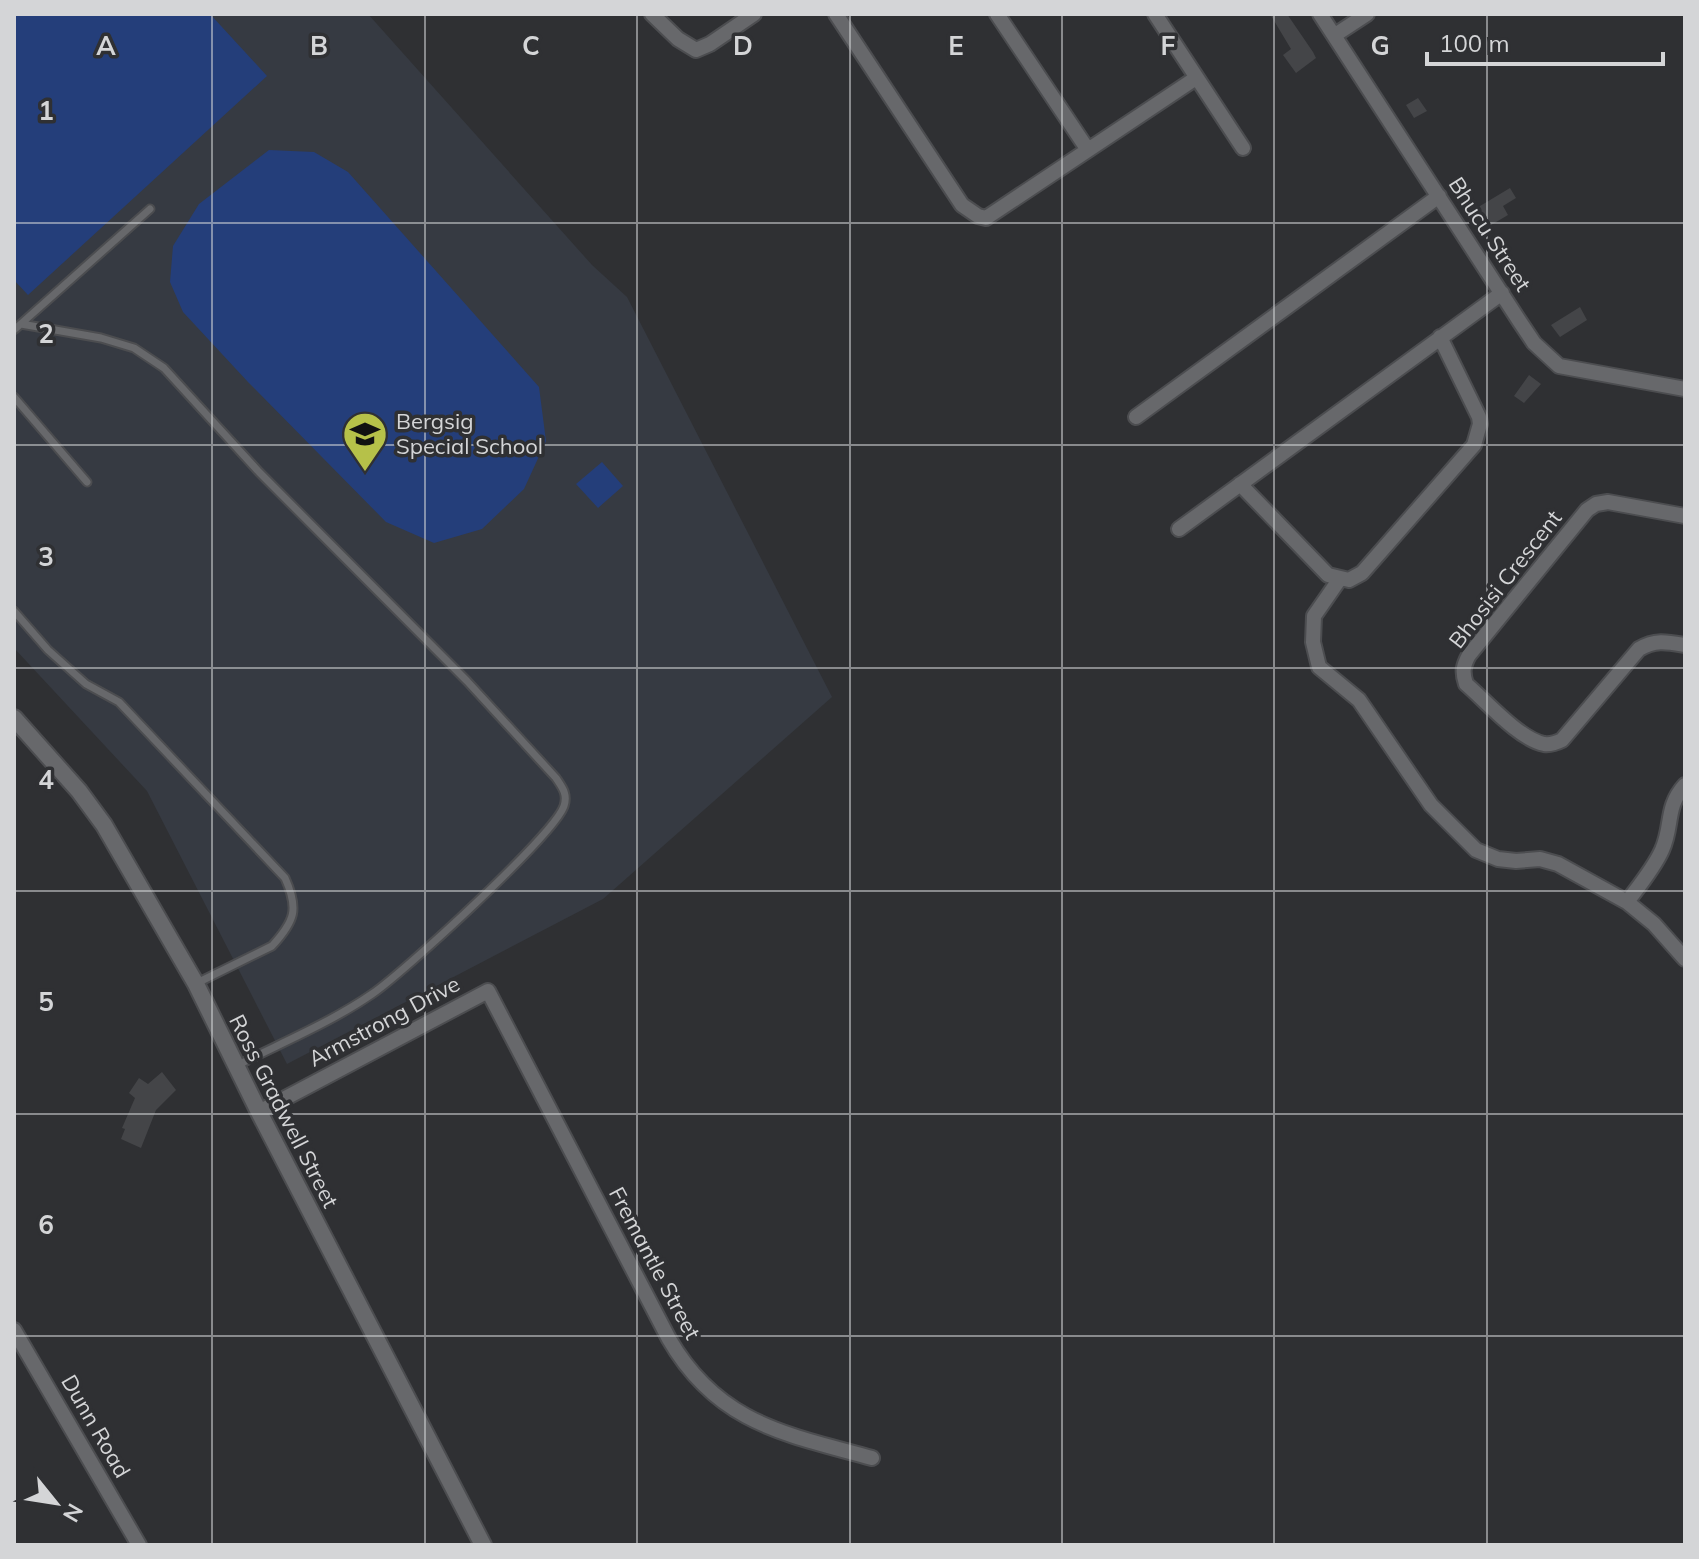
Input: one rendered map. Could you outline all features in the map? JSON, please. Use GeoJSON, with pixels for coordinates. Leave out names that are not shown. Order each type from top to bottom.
{"type":"FeatureCollection","features":[{"type":"Feature","properties":{"kind":"street"},"geometry":{"type":"LineString","coordinates":[[652,14],[678,39],[696,50],[754,14]]}},
{"type":"Feature","properties":{"kind":"street"},"geometry":{"type":"LineString","coordinates":[[836,14],[962,205],[986,218],[1196,78]]}},
{"type":"Feature","properties":{"kind":"street"},"geometry":{"type":"LineString","coordinates":[[997,14],[1088,150]]}},
{"type":"Feature","properties":{"kind":"street"},"geometry":{"type":"LineString","coordinates":[[1155,14],[1243,148]]}},
{"type":"Feature","properties":{"kind":"street","name":"Bhucu Street"},"geometry":{"type":"LineString","coordinates":[[1320,14],[1534,343],[1559,366],[1685,389]]}},
{"type":"Feature","properties":{"kind":"street"},"geometry":{"type":"LineString","coordinates":[[1335,35],[1367,14]]}},
{"type":"Feature","properties":{"kind":"street"},"geometry":{"type":"LineString","coordinates":[[1136,417],[1439,196]]}},
{"type":"Feature","properties":{"kind":"street"},"geometry":{"type":"LineString","coordinates":[[1179,529],[1502,293]]}},
{"type":"Feature","properties":{"kind":"street"},"geometry":{"type":"LineString","coordinates":[[1240,484],[1328,575],[1349,580],[1362,573],[1474,445],[1478,435],[1479,417],[1440,337]]}},
{"type":"Feature","properties":{"kind":"street","name":"Bhosisi Crescent"},"geometry":{"type":"LineString","coordinates":[[1685,516],[1608,502],[1596,504],[1587,510],[1469,655],[1463,666],[1463,675],[1466,684],[1529,738],[1554,744],[1562,740],[1639,649],[1661,641],[1685,645]]}},
{"type":"Feature","properties":{"kind":"street"},"geometry":{"type":"LineString","coordinates":[[1339,580],[1314,616],[1313,650],[1319,667],[1359,700],[1431,805],[1476,850],[1498,859],[1540,859],[1558,864],[1627,902],[1654,924],[1685,959]]}},
{"type":"Feature","properties":{"kind":"street","name":"Ross Gradwell Street"},"geometry":{"type":"LineString","coordinates":[[14,718],[79,791],[104,825],[196,984],[483,1545]]}},
{"type":"Feature","properties":{"kind":"street"},"geometry":{"type":"LineString","coordinates":[[1627,902],[1662,850],[1671,808],[1676,795],[1685,785]]}},
{"type":"Feature","properties":{"kind":"street","name":"Armstrong Drive"},"geometry":{"type":"LineString","coordinates":[[259,1112],[488,991]]}},
{"type":"Feature","properties":{"kind":"street","name":"Fremantle Street"},"geometry":{"type":"LineString","coordinates":[[488,991],[669,1339],[697,1379],[734,1412],[764,1427],[872,1458]]}},
{"type":"Feature","properties":{"kind":"street","name":"Dunn Road"},"geometry":{"type":"LineString","coordinates":[[14,1330],[135,1543]]}},
{"type":"Feature","properties":{"kind":"lane"},"geometry":{"type":"LineString","coordinates":[[17,327],[150,209]]}},
{"type":"Feature","properties":{"kind":"lane"},"geometry":{"type":"LineString","coordinates":[[17,327],[101,338],[134,348],[164,368],[259,472],[467,681],[556,778],[565,792],[564,805],[558,817],[528,851],[381,987],[349,1008],[236,1067]]}},
{"type":"Feature","properties":{"kind":"lane"},"geometry":{"type":"LineString","coordinates":[[14,397],[87,482]]}},
{"type":"Feature","properties":{"kind":"lane"},"geometry":{"type":"LineString","coordinates":[[14,611],[48,650],[86,684],[119,702],[285,878],[295,904],[294,913],[281,937],[272,946],[196,984]]}},
{"type":"Feature","properties":{"kind":"shaded area","name":"Bergsig Special School"},"geometry":{"type":"Polygon","coordinates":[[[14,14],[368,14],[592,265],[627,297],[832,697],[603,899],[287,1064],[147,791],[14,648],[14,14]]]}},
{"type":"Feature","properties":{"kind":"shaded area"},"geometry":{"type":"Polygon","coordinates":[[[14,14],[210,14],[267,76],[28,295],[14,280],[14,14]]]}},
{"type":"Feature","properties":{"kind":"shaded area"},"geometry":{"type":"Polygon","coordinates":[[[269,150],[314,152],[348,172],[539,387],[546,441],[524,489],[482,529],[434,543],[386,522],[183,312],[170,282],[173,246],[199,204],[269,150]]]}},
{"type":"Feature","properties":{"kind":"shaded area"},"geometry":{"type":"Polygon","coordinates":[[[602,462],[623,486],[598,508],[576,484],[602,462]]]}},
{"type":"Feature","properties":{"kind":"building"},"geometry":{"type":"Polygon","coordinates":[[[1270,14],[1287,14],[1316,58],[1296,73],[1283,55],[1291,49],[1270,14]]]}},
{"type":"Feature","properties":{"kind":"building"},"geometry":{"type":"Polygon","coordinates":[[[1418,98],[1427,111],[1414,118],[1406,105],[1418,98]]]}},
{"type":"Feature","properties":{"kind":"building"},"geometry":{"type":"Polygon","coordinates":[[[1510,188],[1516,198],[1503,206],[1508,215],[1486,228],[1475,209],[1510,188]]]}},
{"type":"Feature","properties":{"kind":"building"},"geometry":{"type":"Polygon","coordinates":[[[1580,307],[1587,320],[1560,337],[1551,325],[1580,307]]]}},
{"type":"Feature","properties":{"kind":"building"},"geometry":{"type":"Polygon","coordinates":[[[1529,375],[1541,384],[1524,403],[1514,396],[1529,375]]]}},
{"type":"Feature","properties":{"kind":"building"},"geometry":{"type":"Polygon","coordinates":[[[162,1072],[176,1090],[156,1110],[141,1148],[121,1139],[125,1129],[122,1128],[135,1098],[129,1093],[139,1078],[148,1084],[162,1072]]]}},
{"type":"Feature","properties":{"kind":"place","name":"Bergsig Special School"},"geometry":{"type":"Point","coordinates":[365,473]}}]}
